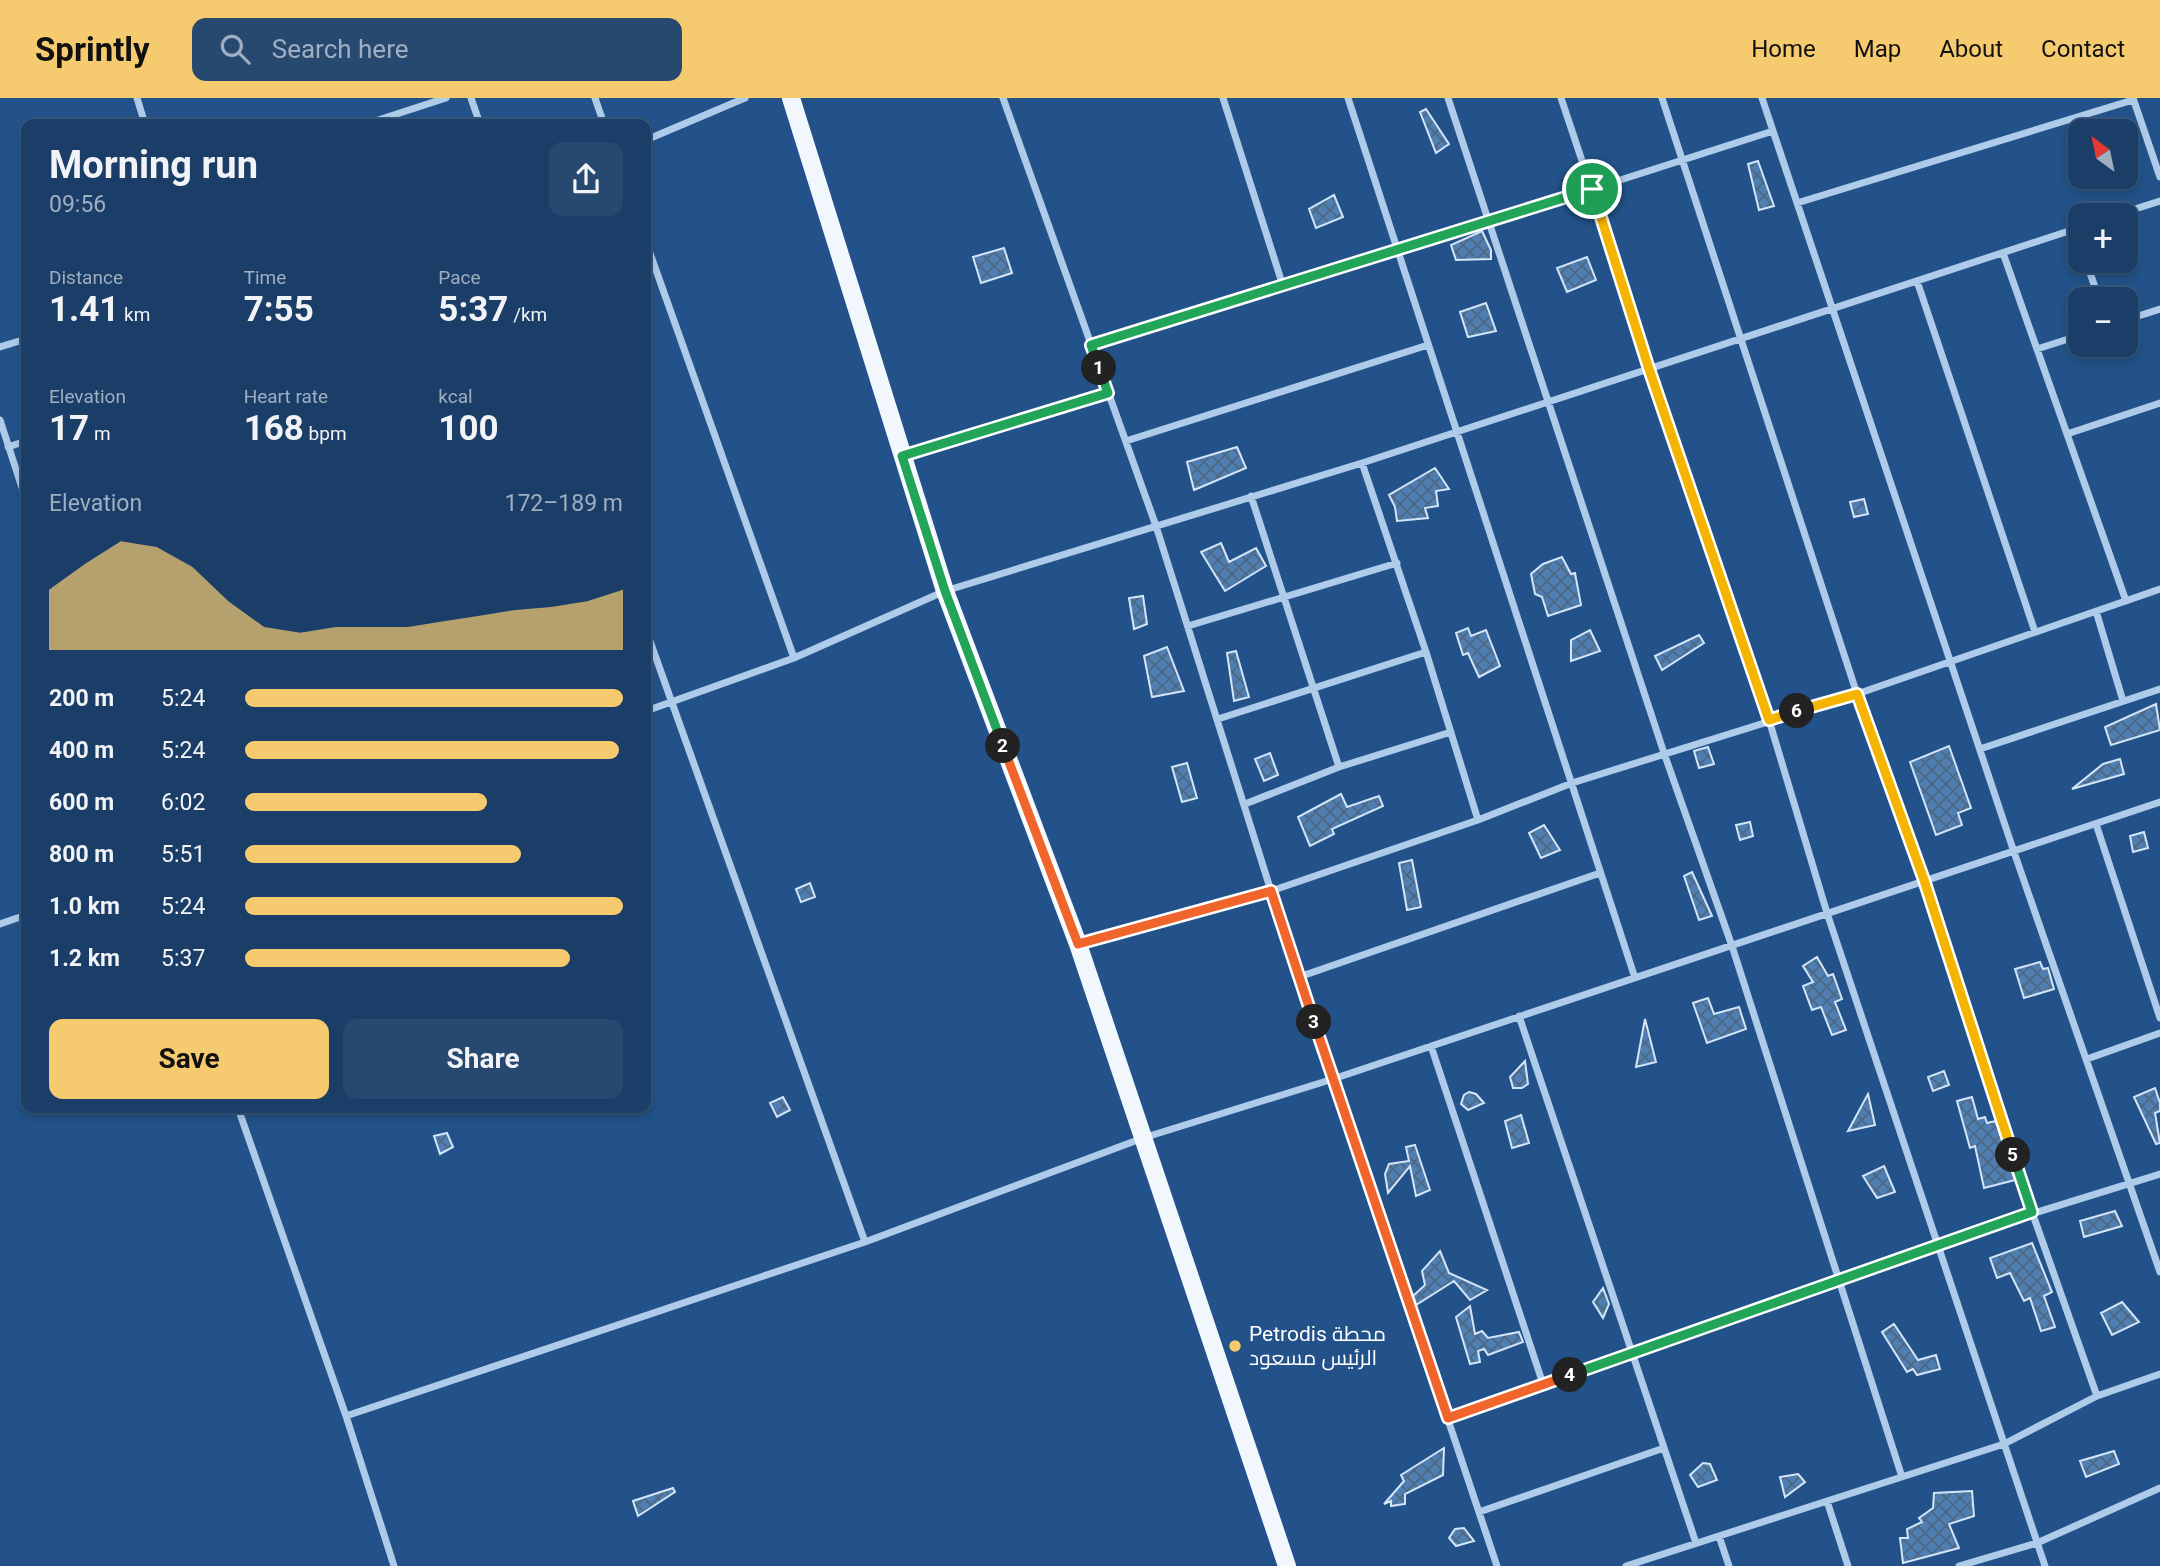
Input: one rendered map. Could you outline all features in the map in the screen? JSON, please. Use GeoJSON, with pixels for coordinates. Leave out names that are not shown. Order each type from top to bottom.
{"type":"FeatureCollection","features":[{"type":"Feature","properties":{"kind":"main road"},"geometry":{"type":"LineString","coordinates":[[791,98],[945,591],[1078,944],[1287,1566]]}},
{"type":"Feature","properties":{"kind":"street"},"geometry":{"type":"LineString","coordinates":[[137,98],[143,119]]}},
{"type":"Feature","properties":{"kind":"street"},"geometry":{"type":"LineString","coordinates":[[381,119],[446,98]]}},
{"type":"Feature","properties":{"kind":"street"},"geometry":{"type":"LineString","coordinates":[[471,98],[478,119]]}},
{"type":"Feature","properties":{"kind":"street"},"geometry":{"type":"LineString","coordinates":[[595,98],[602,119]]}},
{"type":"Feature","properties":{"kind":"street"},"geometry":{"type":"LineString","coordinates":[[651,137],[745,98]]}},
{"type":"Feature","properties":{"kind":"street"},"geometry":{"type":"LineString","coordinates":[[1003,98],[1156,526],[1299,977],[1497,1566]]}},
{"type":"Feature","properties":{"kind":"street"},"geometry":{"type":"LineString","coordinates":[[1223,98],[1283,286]]}},
{"type":"Feature","properties":{"kind":"street"},"geometry":{"type":"LineString","coordinates":[[1348,98],[1635,978]]}},
{"type":"Feature","properties":{"kind":"street"},"geometry":{"type":"LineString","coordinates":[[1448,98],[1664,753],[1732,946],[1902,1477]]}},
{"type":"Feature","properties":{"kind":"street"},"geometry":{"type":"LineString","coordinates":[[1561,98],[1649,369],[1769,720],[1827,913],[2045,1566]]}},
{"type":"Feature","properties":{"kind":"street"},"geometry":{"type":"LineString","coordinates":[[1662,98],[1857,694],[1924,880],[2032,1212],[2097,1396]]}},
{"type":"Feature","properties":{"kind":"street"},"geometry":{"type":"LineString","coordinates":[[1762,98],[2014,852],[2160,1272]]}},
{"type":"Feature","properties":{"kind":"street"},"geometry":{"type":"LineString","coordinates":[[1797,204],[2133,99],[2160,177]]}},
{"type":"Feature","properties":{"kind":"street"},"geometry":{"type":"LineString","coordinates":[[1091,345],[1399,251],[1773,131]]}},
{"type":"Feature","properties":{"kind":"street"},"geometry":{"type":"LineString","coordinates":[[2138,208],[2160,201]]}},
{"type":"Feature","properties":{"kind":"street"},"geometry":{"type":"LineString","coordinates":[[651,709],[794,658],[945,591],[1362,463],[2068,231]]}},
{"type":"Feature","properties":{"kind":"street"},"geometry":{"type":"LineString","coordinates":[[2003,253],[2126,601]]}},
{"type":"Feature","properties":{"kind":"street"},"geometry":{"type":"LineString","coordinates":[[651,256],[794,658]]}},
{"type":"Feature","properties":{"kind":"street"},"geometry":{"type":"LineString","coordinates":[[1917,281],[2035,632]]}},
{"type":"Feature","properties":{"kind":"street"},"geometry":{"type":"LineString","coordinates":[[2138,316],[2160,309]]}},
{"type":"Feature","properties":{"kind":"street"},"geometry":{"type":"LineString","coordinates":[[2037,349],[2068,339]]}},
{"type":"Feature","properties":{"kind":"street"},"geometry":{"type":"LineString","coordinates":[[0,347],[21,341]]}},
{"type":"Feature","properties":{"kind":"street"},"geometry":{"type":"LineString","coordinates":[[1126,441],[1428,345]]}},
{"type":"Feature","properties":{"kind":"street"},"geometry":{"type":"LineString","coordinates":[[902,456],[1108,393]]}},
{"type":"Feature","properties":{"kind":"street"},"geometry":{"type":"LineString","coordinates":[[2067,434],[2160,403]]}},
{"type":"Feature","properties":{"kind":"street"},"geometry":{"type":"LineString","coordinates":[[0,420],[21,485]]}},
{"type":"Feature","properties":{"kind":"street"},"geometry":{"type":"LineString","coordinates":[[8,447],[21,443]]}},
{"type":"Feature","properties":{"kind":"street"},"geometry":{"type":"LineString","coordinates":[[1362,463],[1426,652],[1478,820]]}},
{"type":"Feature","properties":{"kind":"street"},"geometry":{"type":"LineString","coordinates":[[1251,496],[1339,767]]}},
{"type":"Feature","properties":{"kind":"street"},"geometry":{"type":"LineString","coordinates":[[1188,626],[1397,563]]}},
{"type":"Feature","properties":{"kind":"street"},"geometry":{"type":"LineString","coordinates":[[1078,944],[1271,891],[1478,820],[1572,783],[1857,694],[2160,589]]}},
{"type":"Feature","properties":{"kind":"street"},"geometry":{"type":"LineString","coordinates":[[2096,611],[2123,701]]}},
{"type":"Feature","properties":{"kind":"street"},"geometry":{"type":"LineString","coordinates":[[651,644],[865,1242]]}},
{"type":"Feature","properties":{"kind":"street"},"geometry":{"type":"LineString","coordinates":[[1218,719],[1426,652]]}},
{"type":"Feature","properties":{"kind":"street"},"geometry":{"type":"LineString","coordinates":[[1980,749],[2160,689]]}},
{"type":"Feature","properties":{"kind":"street"},"geometry":{"type":"LineString","coordinates":[[1245,804],[1339,767],[1451,732]]}},
{"type":"Feature","properties":{"kind":"street"},"geometry":{"type":"LineString","coordinates":[[346,1416],[865,1242],[1143,1139],[1333,1079],[2160,802]]}},
{"type":"Feature","properties":{"kind":"street"},"geometry":{"type":"LineString","coordinates":[[2096,824],[2160,1018]]}},
{"type":"Feature","properties":{"kind":"street"},"geometry":{"type":"LineString","coordinates":[[1299,977],[1600,873]]}},
{"type":"Feature","properties":{"kind":"street"},"geometry":{"type":"LineString","coordinates":[[0,924],[21,917]]}},
{"type":"Feature","properties":{"kind":"street"},"geometry":{"type":"LineString","coordinates":[[1519,1016],[1696,1543]]}},
{"type":"Feature","properties":{"kind":"street"},"geometry":{"type":"LineString","coordinates":[[2087,1059],[2160,1033]]}},
{"type":"Feature","properties":{"kind":"street"},"geometry":{"type":"LineString","coordinates":[[1430,1046],[1543,1384]]}},
{"type":"Feature","properties":{"kind":"street"},"geometry":{"type":"LineString","coordinates":[[240,1113],[346,1416],[394,1566]]}},
{"type":"Feature","properties":{"kind":"street"},"geometry":{"type":"LineString","coordinates":[[1448,1418],[1938,1243],[2160,1174]]}},
{"type":"Feature","properties":{"kind":"street"},"geometry":{"type":"LineString","coordinates":[[1626,1566],[2004,1444],[2097,1396],[2160,1374]]}},
{"type":"Feature","properties":{"kind":"street"},"geometry":{"type":"LineString","coordinates":[[1479,1512],[1664,1448]]}},
{"type":"Feature","properties":{"kind":"street"},"geometry":{"type":"LineString","coordinates":[[1959,1566],[2037,1543],[2160,1488]]}},
{"type":"Feature","properties":{"kind":"street"},"geometry":{"type":"LineString","coordinates":[[1827,1501],[1848,1566]]}},
{"type":"Feature","properties":{"kind":"street"},"geometry":{"type":"LineString","coordinates":[[1719,1536],[1729,1566]]}},
{"type":"Feature","properties":{"kind":"building"},"geometry":{"type":"Polygon","coordinates":[[[1426,109],[1449,144],[1436,153],[1420,112],[1426,109]]]}},
{"type":"Feature","properties":{"kind":"building"},"geometry":{"type":"Polygon","coordinates":[[[1758,161],[1774,206],[1759,210],[1748,164],[1758,161]]]}},
{"type":"Feature","properties":{"kind":"building"},"geometry":{"type":"Polygon","coordinates":[[[1334,195],[1343,217],[1316,228],[1309,209],[1334,195]]]}},
{"type":"Feature","properties":{"kind":"building"},"geometry":{"type":"Polygon","coordinates":[[[1482,231],[1491,250],[1491,259],[1456,260],[1451,245],[1482,231]]]}},
{"type":"Feature","properties":{"kind":"building"},"geometry":{"type":"Polygon","coordinates":[[[1004,248],[1012,273],[981,283],[973,257],[1004,248]]]}},
{"type":"Feature","properties":{"kind":"building"},"geometry":{"type":"Polygon","coordinates":[[[1587,257],[1596,280],[1567,292],[1557,268],[1587,257]]]}},
{"type":"Feature","properties":{"kind":"building"},"geometry":{"type":"Polygon","coordinates":[[[1486,303],[1496,331],[1468,337],[1460,312],[1486,303]]]}},
{"type":"Feature","properties":{"kind":"building"},"geometry":{"type":"Polygon","coordinates":[[[1237,447],[1246,468],[1194,490],[1187,462],[1237,447]]]}},
{"type":"Feature","properties":{"kind":"building"},"geometry":{"type":"Polygon","coordinates":[[[1435,468],[1449,489],[1436,491],[1438,506],[1425,508],[1428,518],[1397,521],[1395,507],[1389,495],[1435,468]]]}},
{"type":"Feature","properties":{"kind":"building"},"geometry":{"type":"Polygon","coordinates":[[[1864,499],[1868,514],[1854,517],[1850,502],[1864,499]]]}},
{"type":"Feature","properties":{"kind":"building"},"geometry":{"type":"Polygon","coordinates":[[[1221,543],[1229,562],[1256,548],[1266,566],[1225,591],[1201,552],[1221,543]]]}},
{"type":"Feature","properties":{"kind":"building"},"geometry":{"type":"Polygon","coordinates":[[[1562,557],[1571,574],[1575,573],[1581,605],[1548,616],[1542,597],[1535,594],[1531,574],[1543,564],[1562,557]]]}},
{"type":"Feature","properties":{"kind":"building"},"geometry":{"type":"Polygon","coordinates":[[[1143,596],[1147,624],[1134,629],[1129,598],[1143,596]]]}},
{"type":"Feature","properties":{"kind":"building"},"geometry":{"type":"Polygon","coordinates":[[[1468,628],[1471,636],[1486,630],[1500,666],[1479,677],[1468,653],[1463,655],[1456,633],[1468,628]]]}},
{"type":"Feature","properties":{"kind":"building"},"geometry":{"type":"Polygon","coordinates":[[[1590,630],[1600,651],[1571,661],[1571,640],[1590,630]]]}},
{"type":"Feature","properties":{"kind":"building"},"geometry":{"type":"Polygon","coordinates":[[[1699,635],[1704,643],[1662,670],[1655,656],[1699,635]]]}},
{"type":"Feature","properties":{"kind":"building"},"geometry":{"type":"Polygon","coordinates":[[[1167,647],[1184,691],[1152,697],[1144,656],[1167,647]]]}},
{"type":"Feature","properties":{"kind":"building"},"geometry":{"type":"Polygon","coordinates":[[[1236,651],[1249,697],[1234,701],[1227,653],[1236,651]]]}},
{"type":"Feature","properties":{"kind":"building"},"geometry":{"type":"Polygon","coordinates":[[[2156,704],[2160,730],[2111,745],[2105,727],[2156,704]]]}},
{"type":"Feature","properties":{"kind":"building"},"geometry":{"type":"Polygon","coordinates":[[[1949,746],[1971,808],[1958,813],[1962,825],[1936,835],[1910,762],[1949,746]]]}},
{"type":"Feature","properties":{"kind":"building"},"geometry":{"type":"Polygon","coordinates":[[[1708,747],[1714,764],[1699,768],[1694,751],[1708,747]]]}},
{"type":"Feature","properties":{"kind":"building"},"geometry":{"type":"Polygon","coordinates":[[[1270,753],[1278,775],[1264,781],[1255,759],[1270,753]]]}},
{"type":"Feature","properties":{"kind":"building"},"geometry":{"type":"Polygon","coordinates":[[[2120,759],[2124,774],[2072,789],[2103,764],[2120,759]]]}},
{"type":"Feature","properties":{"kind":"building"},"geometry":{"type":"Polygon","coordinates":[[[1187,763],[1197,798],[1182,802],[1172,767],[1187,763]]]}},
{"type":"Feature","properties":{"kind":"building"},"geometry":{"type":"Polygon","coordinates":[[[1341,794],[1347,807],[1379,796],[1383,806],[1332,829],[1334,834],[1310,846],[1298,817],[1341,794]]]}},
{"type":"Feature","properties":{"kind":"building"},"geometry":{"type":"Polygon","coordinates":[[[1750,822],[1753,836],[1740,840],[1736,825],[1750,822]]]}},
{"type":"Feature","properties":{"kind":"building"},"geometry":{"type":"Polygon","coordinates":[[[1544,825],[1560,850],[1541,858],[1529,833],[1544,825]]]}},
{"type":"Feature","properties":{"kind":"building"},"geometry":{"type":"Polygon","coordinates":[[[2144,832],[2148,848],[2133,852],[2130,836],[2144,832]]]}},
{"type":"Feature","properties":{"kind":"building"},"geometry":{"type":"Polygon","coordinates":[[[1412,860],[1421,907],[1407,910],[1399,863],[1412,860]]]}},
{"type":"Feature","properties":{"kind":"building"},"geometry":{"type":"Polygon","coordinates":[[[1692,872],[1712,916],[1699,920],[1684,876],[1692,872]]]}},
{"type":"Feature","properties":{"kind":"building"},"geometry":{"type":"Polygon","coordinates":[[[810,883],[815,897],[801,902],[796,889],[810,883]]]}},
{"type":"Feature","properties":{"kind":"building"},"geometry":{"type":"Polygon","coordinates":[[[1817,957],[1828,976],[1833,974],[1842,999],[1835,1002],[1846,1030],[1832,1035],[1821,1007],[1812,1010],[1803,986],[1813,982],[1803,966],[1817,957]]]}},
{"type":"Feature","properties":{"kind":"building"},"geometry":{"type":"Polygon","coordinates":[[[2040,962],[2043,969],[2048,968],[2054,989],[2024,998],[2015,969],[2040,962]]]}},
{"type":"Feature","properties":{"kind":"building"},"geometry":{"type":"Polygon","coordinates":[[[1708,998],[1714,1014],[1739,1007],[1746,1029],[1707,1043],[1693,1003],[1708,998]]]}},
{"type":"Feature","properties":{"kind":"building"},"geometry":{"type":"Polygon","coordinates":[[[1645,1019],[1656,1062],[1636,1067],[1645,1019]]]}},
{"type":"Feature","properties":{"kind":"building"},"geometry":{"type":"Polygon","coordinates":[[[1525,1061],[1528,1084],[1522,1088],[1513,1088],[1510,1077],[1525,1061]]]}},
{"type":"Feature","properties":{"kind":"building"},"geometry":{"type":"Polygon","coordinates":[[[1944,1071],[1949,1085],[1933,1091],[1928,1077],[1944,1071]]]}},
{"type":"Feature","properties":{"kind":"building"},"geometry":{"type":"Polygon","coordinates":[[[2155,1088],[2160,1103],[2160,1111],[2155,1113],[2160,1143],[2156,1144],[2134,1097],[2155,1088]]]}},
{"type":"Feature","properties":{"kind":"building"},"geometry":{"type":"Polygon","coordinates":[[[1469,1092],[1476,1094],[1484,1103],[1468,1110],[1461,1104],[1464,1095],[1469,1092]]]}},
{"type":"Feature","properties":{"kind":"building"},"geometry":{"type":"Polygon","coordinates":[[[1868,1094],[1875,1125],[1848,1131],[1868,1094]]]}},
{"type":"Feature","properties":{"kind":"building"},"geometry":{"type":"Polygon","coordinates":[[[783,1097],[790,1110],[777,1117],[770,1103],[783,1097]]]}},
{"type":"Feature","properties":{"kind":"building"},"geometry":{"type":"Polygon","coordinates":[[[1972,1097],[1978,1119],[1985,1117],[1987,1123],[1996,1121],[2015,1180],[1984,1188],[1975,1146],[1970,1148],[1957,1101],[1972,1097]]]}},
{"type":"Feature","properties":{"kind":"building"},"geometry":{"type":"Polygon","coordinates":[[[1521,1115],[1529,1143],[1512,1148],[1505,1121],[1521,1115]]]}},
{"type":"Feature","properties":{"kind":"building"},"geometry":{"type":"Polygon","coordinates":[[[447,1133],[453,1147],[440,1154],[434,1136],[447,1133]]]}},
{"type":"Feature","properties":{"kind":"building"},"geometry":{"type":"Polygon","coordinates":[[[1415,1145],[1430,1190],[1416,1196],[1410,1166],[1388,1193],[1385,1174],[1389,1164],[1409,1161],[1406,1147],[1415,1145]]]}},
{"type":"Feature","properties":{"kind":"building"},"geometry":{"type":"Polygon","coordinates":[[[1884,1166],[1895,1192],[1877,1198],[1863,1176],[1884,1166]]]}},
{"type":"Feature","properties":{"kind":"building"},"geometry":{"type":"Polygon","coordinates":[[[2115,1211],[2122,1226],[2084,1237],[2080,1221],[2115,1211]]]}},
{"type":"Feature","properties":{"kind":"building"},"geometry":{"type":"Polygon","coordinates":[[[2032,1243],[2052,1292],[2044,1296],[2055,1327],[2041,1331],[2030,1298],[2024,1301],[2010,1273],[1997,1278],[1990,1258],[2032,1243]]]}},
{"type":"Feature","properties":{"kind":"building"},"geometry":{"type":"Polygon","coordinates":[[[1440,1251],[1449,1273],[1487,1290],[1470,1300],[1454,1281],[1416,1305],[1413,1296],[1425,1285],[1422,1271],[1440,1251]]]}},
{"type":"Feature","properties":{"kind":"building"},"geometry":{"type":"Polygon","coordinates":[[[1603,1288],[1609,1304],[1603,1318],[1593,1302],[1603,1288]]]}},
{"type":"Feature","properties":{"kind":"building"},"geometry":{"type":"Polygon","coordinates":[[[2122,1302],[2139,1322],[2112,1335],[2101,1313],[2122,1302]]]}},
{"type":"Feature","properties":{"kind":"building"},"geometry":{"type":"Polygon","coordinates":[[[1470,1306],[1475,1334],[1482,1331],[1488,1338],[1519,1332],[1523,1342],[1488,1355],[1484,1349],[1478,1351],[1480,1362],[1470,1364],[1456,1317],[1470,1306]]]}},
{"type":"Feature","properties":{"kind":"building"},"geometry":{"type":"Polygon","coordinates":[[[1894,1324],[1918,1360],[1936,1355],[1940,1369],[1917,1375],[1913,1369],[1907,1372],[1882,1332],[1894,1324]]]}},
{"type":"Feature","properties":{"kind":"building"},"geometry":{"type":"Polygon","coordinates":[[[1444,1448],[1443,1475],[1405,1494],[1405,1504],[1391,1506],[1391,1501],[1384,1504],[1404,1481],[1401,1475],[1444,1448]]]}},
{"type":"Feature","properties":{"kind":"building"},"geometry":{"type":"Polygon","coordinates":[[[2114,1451],[2119,1464],[2086,1477],[2080,1461],[2114,1451]]]}},
{"type":"Feature","properties":{"kind":"building"},"geometry":{"type":"Polygon","coordinates":[[[1703,1463],[1710,1464],[1717,1480],[1698,1487],[1690,1475],[1703,1463]]]}},
{"type":"Feature","properties":{"kind":"building"},"geometry":{"type":"Polygon","coordinates":[[[1798,1474],[1805,1482],[1785,1497],[1780,1477],[1798,1474]]]}},
{"type":"Feature","properties":{"kind":"building"},"geometry":{"type":"Polygon","coordinates":[[[673,1488],[675,1492],[638,1516],[633,1501],[673,1488]]]}},
{"type":"Feature","properties":{"kind":"building"},"geometry":{"type":"Polygon","coordinates":[[[1972,1491],[1974,1516],[1949,1524],[1959,1548],[1903,1563],[1900,1538],[1908,1538],[1907,1529],[1922,1522],[1919,1518],[1933,1508],[1934,1493],[1972,1491]]]}},
{"type":"Feature","properties":{"kind":"building"},"geometry":{"type":"Polygon","coordinates":[[[1464,1528],[1474,1541],[1456,1546],[1449,1538],[1455,1529],[1464,1528]]]}},
{"type":"Feature","properties":{"kind":"place","name":"Petrodis محطة الرئيس مسعود"},"geometry":{"type":"Point","coordinates":[1235,1346]}},
{"type":"Feature","properties":{"kind":"route"},"geometry":{"type":"LineString","coordinates":[[1592,189],[1649,369],[1769,720],[1857,694],[1924,880],[2032,1212],[1448,1418],[1271,891],[1078,944],[945,591],[902,456],[1108,393],[1091,345],[1592,189]]}}]}
